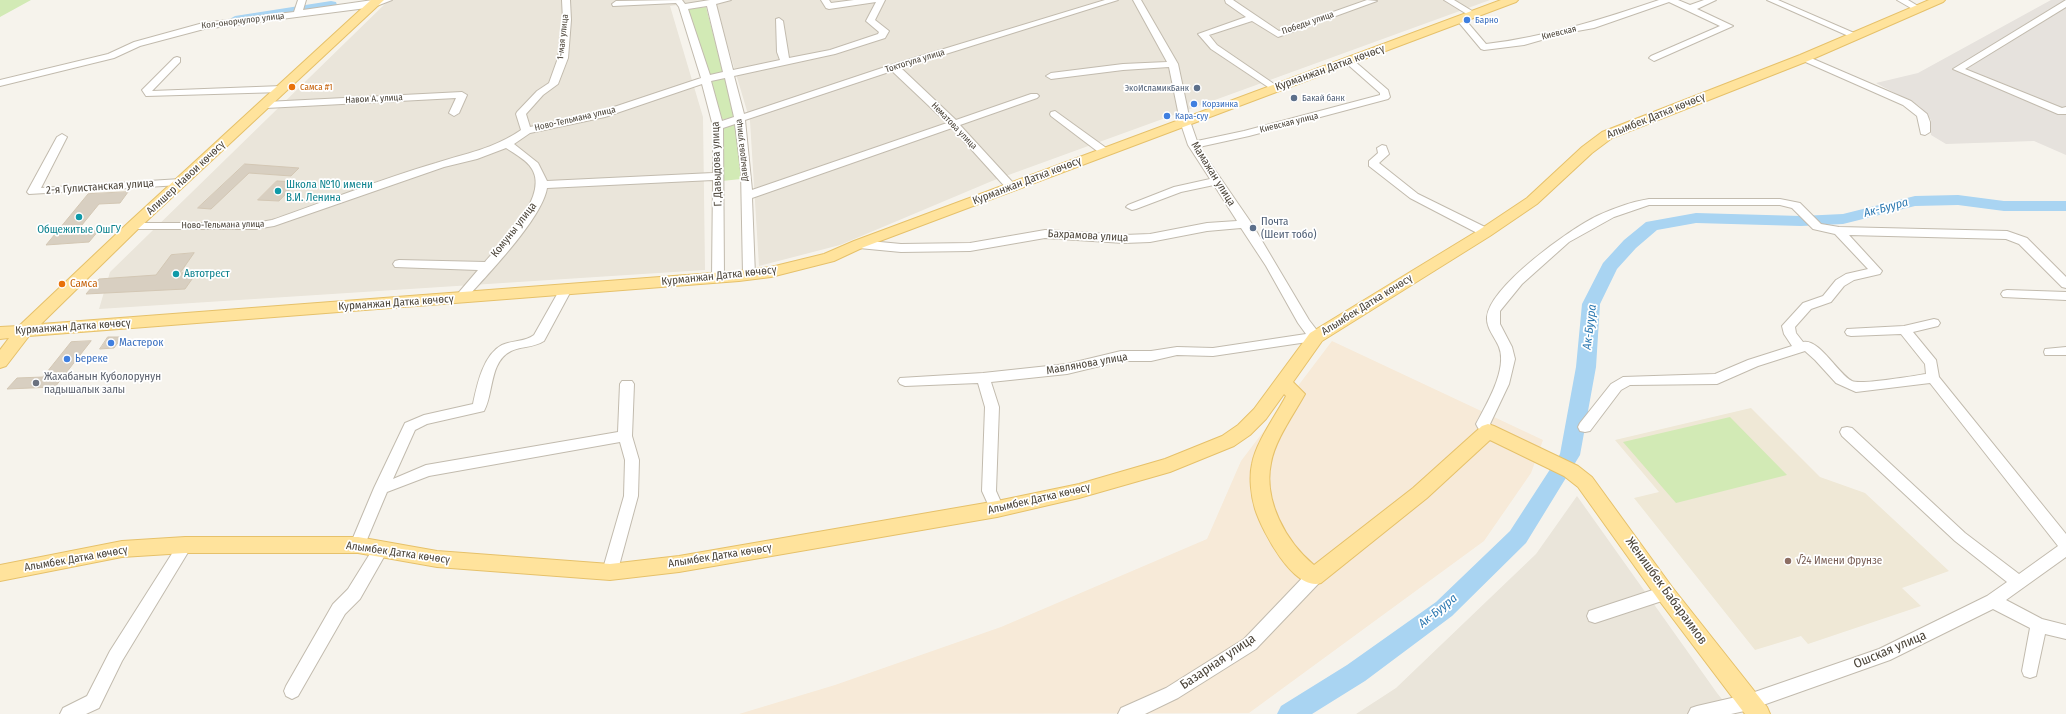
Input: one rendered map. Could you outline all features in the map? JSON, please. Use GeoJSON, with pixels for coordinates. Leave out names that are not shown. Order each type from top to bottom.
{"type":"FeatureCollection","features":[{"type":"Feature","properties":{"kind":"main road","name":"Курманжан Датка көчөсү"},"geometry":{"type":"LineString","coordinates":[[0,333],[718,278],[771,272],[829,258],[859,244],[1512,0]]}},
{"type":"Feature","properties":{"kind":"main road","name":"Алымбек Датка көчөсү"},"geometry":{"type":"LineString","coordinates":[[0,573],[122,549],[185,545],[358,545],[437,559],[610,572],[679,564],[997,509],[1080,490],[1170,465],[1200,454],[1228,441],[1244,430],[1260,414],[1284,384],[1316,337],[1485,232],[1533,200],[1592,144],[1607,135],[1804,58],[1939,0]]}},
{"type":"Feature","properties":{"kind":"main road","name":"Алишер Навои көчөсү"},"geometry":{"type":"LineString","coordinates":[[0,362],[23,332],[133,226],[376,2]]}},
{"type":"Feature","properties":{"kind":"main road"},"geometry":{"type":"LineString","coordinates":[[1284,384],[1296,394],[1261,461],[1261,487],[1264,508],[1272,529],[1300,566],[1314,577],[1420,493],[1488,430]]}},
{"type":"Feature","properties":{"kind":"main road","name":"Женишбек Бабараимов"},"geometry":{"type":"LineString","coordinates":[[1488,430],[1571,471],[1585,482],[1665,593],[1754,708]]}},
{"type":"Feature","properties":{"kind":"street"},"geometry":{"type":"LineString","coordinates":[[298,14],[302,0]]}},
{"type":"Feature","properties":{"kind":"street","name":"Кол-онорчулор улица"},"geometry":{"type":"LineString","coordinates":[[0,83],[111,56],[137,44],[203,26],[298,14],[388,0]]}},
{"type":"Feature","properties":{"kind":"street","name":"1-мая улица"},"geometry":{"type":"LineString","coordinates":[[526,131],[521,114],[540,93],[553,84],[563,58],[567,20],[566,0]]}},
{"type":"Feature","properties":{"kind":"street"},"geometry":{"type":"LineString","coordinates":[[616,4],[680,2],[711,4],[726,0]]}},
{"type":"Feature","properties":{"kind":"street"},"geometry":{"type":"LineString","coordinates":[[825,0],[829,6],[873,0]]}},
{"type":"Feature","properties":{"kind":"street","name":"Ново-Тельмана улица"},"geometry":{"type":"LineString","coordinates":[[133,226],[255,226],[274,224],[440,165],[474,157],[507,144],[526,131],[576,119],[601,115],[706,79],[832,52],[882,36],[884,31],[870,21],[881,0]]}},
{"type":"Feature","properties":{"kind":"street","name":"Токтогула улица"},"geometry":{"type":"LineString","coordinates":[[718,126],[894,67],[1114,0]]}},
{"type":"Feature","properties":{"kind":"street","name":"Мамажан улица"},"geometry":{"type":"LineString","coordinates":[[1136,0],[1173,64],[1185,121],[1193,145],[1246,224],[1304,323],[1316,337]]}},
{"type":"Feature","properties":{"kind":"street","name":"Победы улица"},"geometry":{"type":"LineString","coordinates":[[1233,0],[1229,1],[1278,34],[1373,1],[1371,0]]}},
{"type":"Feature","properties":{"kind":"street"},"geometry":{"type":"LineString","coordinates":[[1448,0],[1466,17]]}},
{"type":"Feature","properties":{"kind":"street","name":"Киевская"},"geometry":{"type":"LineString","coordinates":[[1466,17],[1484,47],[1524,42],[1565,30],[1591,26],[1668,0]]}},
{"type":"Feature","properties":{"kind":"street"},"geometry":{"type":"LineString","coordinates":[[1654,58],[1728,26],[1672,0]]}},
{"type":"Feature","properties":{"kind":"street"},"geometry":{"type":"LineString","coordinates":[[1691,8],[1712,0]]}},
{"type":"Feature","properties":{"kind":"street"},"geometry":{"type":"LineString","coordinates":[[1771,0],[1856,36]]}},
{"type":"Feature","properties":{"kind":"street"},"geometry":{"type":"LineString","coordinates":[[1901,0],[1919,9]]}},
{"type":"Feature","properties":{"kind":"street","name":"Г. Давыдова улица"},"geometry":{"type":"LineString","coordinates":[[680,2],[706,79],[718,126],[718,278]]}},
{"type":"Feature","properties":{"kind":"street"},"geometry":{"type":"LineString","coordinates":[[2066,3],[1958,69],[2062,112],[2066,110]]}},
{"type":"Feature","properties":{"kind":"street","name":"Давыдова улица"},"geometry":{"type":"LineString","coordinates":[[711,4],[740,119],[746,196],[748,275]]}},
{"type":"Feature","properties":{"kind":"street"},"geometry":{"type":"LineString","coordinates":[[1254,17],[1203,34],[1214,47],[1274,88]]}},
{"type":"Feature","properties":{"kind":"street"},"geometry":{"type":"LineString","coordinates":[[779,21],[782,52],[785,62]]}},
{"type":"Feature","properties":{"kind":"street"},"geometry":{"type":"LineString","coordinates":[[1804,58],[1907,103],[1919,111],[1926,121],[1925,132]]}},
{"type":"Feature","properties":{"kind":"street"},"geometry":{"type":"LineString","coordinates":[[177,60],[147,90],[149,94],[282,90]]}},
{"type":"Feature","properties":{"kind":"street","name":"Киевская улица"},"geometry":{"type":"LineString","coordinates":[[1193,145],[1252,132],[1385,97],[1385,92],[1350,61]]}},
{"type":"Feature","properties":{"kind":"street"},"geometry":{"type":"LineString","coordinates":[[1051,76],[1123,67],[1173,64]]}},
{"type":"Feature","properties":{"kind":"street","name":"Нематова улица"},"geometry":{"type":"LineString","coordinates":[[894,67],[954,124],[1012,188]]}},
{"type":"Feature","properties":{"kind":"street","name":"Навои А. улица"},"geometry":{"type":"LineString","coordinates":[[266,105],[462,95],[454,113]]}},
{"type":"Feature","properties":{"kind":"street"},"geometry":{"type":"LineString","coordinates":[[746,196],[1034,96]]}},
{"type":"Feature","properties":{"kind":"street"},"geometry":{"type":"LineString","coordinates":[[1055,114],[1105,152]]}},
{"type":"Feature","properties":{"kind":"street","name":"2-я Гулистанская улица"},"geometry":{"type":"LineString","coordinates":[[62,137],[33,192],[180,182]]}},
{"type":"Feature","properties":{"kind":"street"},"geometry":{"type":"LineString","coordinates":[[507,144],[527,158],[540,173],[543,185],[719,176]]}},
{"type":"Feature","properties":{"kind":"street"},"geometry":{"type":"LineString","coordinates":[[1382,148],[1384,154],[1374,161],[1373,164],[1414,196],[1485,232]]}},
{"type":"Feature","properties":{"kind":"street"},"geometry":{"type":"LineString","coordinates":[[1132,207],[1178,190],[1216,181]]}},
{"type":"Feature","properties":{"kind":"street","name":"Комуны улица"},"geometry":{"type":"LineString","coordinates":[[460,298],[505,245],[538,200],[543,185]]}},
{"type":"Feature","properties":{"kind":"street"},"geometry":{"type":"LineString","coordinates":[[1488,430],[1483,424],[1500,388],[1509,358],[1504,344],[1493,326],[1494,311],[1511,285],[1574,234],[1630,205],[1649,202],[1780,202],[1796,205],[1817,227],[1839,231],[2007,235],[2023,241],[2066,284]]}},
{"type":"Feature","properties":{"kind":"street","name":"Бахрамова улица"},"geometry":{"type":"LineString","coordinates":[[859,244],[901,248],[970,247],[1045,234],[1124,239],[1150,238],[1207,227],[1246,224]]}},
{"type":"Feature","properties":{"kind":"street"},"geometry":{"type":"LineString","coordinates":[[1800,348],[1790,334],[1788,326],[1794,319],[1808,306],[1827,299],[1840,283],[1850,277],[1876,271],[1839,231]]}},
{"type":"Feature","properties":{"kind":"street"},"geometry":{"type":"LineString","coordinates":[[398,264],[486,266]]}},
{"type":"Feature","properties":{"kind":"street"},"geometry":{"type":"LineString","coordinates":[[358,545],[381,488],[410,427],[424,420],[479,408],[488,376],[497,357],[507,348],[525,344],[539,338],[566,289]]}},
{"type":"Feature","properties":{"kind":"street"},"geometry":{"type":"LineString","coordinates":[[2006,294],[2066,296]]}},
{"type":"Feature","properties":{"kind":"street"},"geometry":{"type":"LineString","coordinates":[[1851,332],[1904,330],[1934,323]]}},
{"type":"Feature","properties":{"kind":"street"},"geometry":{"type":"LineString","coordinates":[[1904,330],[1931,363],[1933,378],[2066,544]]}},
{"type":"Feature","properties":{"kind":"street","name":"Мавлянова улица"},"geometry":{"type":"LineString","coordinates":[[905,381],[983,378],[1067,369],[1121,356],[1151,356],[1177,351],[1213,352],[1316,337]]}},
{"type":"Feature","properties":{"kind":"street"},"geometry":{"type":"LineString","coordinates":[[1585,427],[1616,387],[1628,380],[1717,379],[1753,362],[1806,346],[1813,350],[1842,383],[1856,387],[1933,378]]}},
{"type":"Feature","properties":{"kind":"street"},"geometry":{"type":"LineString","coordinates":[[2050,352],[2066,351]]}},
{"type":"Feature","properties":{"kind":"street"},"geometry":{"type":"LineString","coordinates":[[983,378],[992,407],[989,491],[997,509]]}},
{"type":"Feature","properties":{"kind":"street"},"geometry":{"type":"LineString","coordinates":[[610,572],[631,496],[632,460],[626,436],[627,384]]}},
{"type":"Feature","properties":{"kind":"street"},"geometry":{"type":"LineString","coordinates":[[1847,432],[1960,537],[2020,583]]}},
{"type":"Feature","properties":{"kind":"street"},"geometry":{"type":"LineString","coordinates":[[381,488],[404,481],[426,471],[626,436]]}},
{"type":"Feature","properties":{"kind":"street"},"geometry":{"type":"LineString","coordinates":[[68,714],[93,702],[116,656],[185,545]]}},
{"type":"Feature","properties":{"kind":"street"},"geometry":{"type":"LineString","coordinates":[[292,691],[339,609],[354,594],[381,548]]}},
{"type":"Feature","properties":{"kind":"street","name":"Ошская улица"},"geometry":{"type":"LineString","coordinates":[[1697,714],[1754,708],[1884,655],[1993,601],[2066,549]]}},
{"type":"Feature","properties":{"kind":"street","name":"Базарная улица"},"geometry":{"type":"LineString","coordinates":[[1127,714],[1172,693],[1250,644],[1314,577]]}},
{"type":"Feature","properties":{"kind":"street"},"geometry":{"type":"LineString","coordinates":[[1595,616],[1665,593]]}},
{"type":"Feature","properties":{"kind":"street"},"geometry":{"type":"LineString","coordinates":[[1993,601],[2039,625],[2066,632]]}},
{"type":"Feature","properties":{"kind":"street"},"geometry":{"type":"LineString","coordinates":[[2030,671],[2039,625]]}},
{"type":"Feature","properties":{"kind":"shaded area"},"geometry":{"type":"Polygon","coordinates":[[[389,0],[713,0],[670,6],[703,117],[705,270],[99,309],[110,272],[389,0]]]}},
{"type":"Feature","properties":{"kind":"shaded area"},"geometry":{"type":"Polygon","coordinates":[[[714,0],[1490,0],[992,181],[840,245],[759,266],[750,121],[714,0]]]}},
{"type":"Feature","properties":{"kind":"shaded area"},"geometry":{"type":"Polygon","coordinates":[[[2051,0],[2066,0],[2066,155],[2034,141],[1946,144],[1931,135],[1931,120],[1919,106],[1876,83],[1918,73],[2051,0]]]}},
{"type":"Feature","properties":{"kind":"shaded area"},"geometry":{"type":"Polygon","coordinates":[[[1332,341],[1543,440],[1531,473],[1484,541],[1249,713],[739,714],[835,685],[1001,627],[1207,539],[1241,461],[1332,341]]]}},
{"type":"Feature","properties":{"kind":"shaded area"},"geometry":{"type":"Polygon","coordinates":[[[1751,408],[1820,477],[1865,493],[1949,571],[1902,588],[1921,606],[1808,644],[1801,636],[1755,650],[1634,498],[1659,492],[1615,440],[1751,408]]]}},
{"type":"Feature","properties":{"kind":"shaded area"},"geometry":{"type":"Polygon","coordinates":[[[1577,496],[1717,693],[1734,714],[1356,714],[1396,688],[1536,554],[1577,496]]]}},
{"type":"Feature","properties":{"kind":"green space"},"geometry":{"type":"Polygon","coordinates":[[[0,0],[31,0],[0,17],[0,0]]]}},
{"type":"Feature","properties":{"kind":"green space"},"geometry":{"type":"Polygon","coordinates":[[[706,7],[723,72],[709,75],[687,9],[706,7]]]}},
{"type":"Feature","properties":{"kind":"green space"},"geometry":{"type":"Polygon","coordinates":[[[727,77],[736,117],[720,120],[709,79],[727,77]]]}},
{"type":"Feature","properties":{"kind":"green space"},"geometry":{"type":"Polygon","coordinates":[[[736,124],[741,179],[722,181],[721,128],[736,124]]]}},
{"type":"Feature","properties":{"kind":"green space"},"geometry":{"type":"Polygon","coordinates":[[[1730,417],[1787,475],[1676,503],[1623,442],[1730,417]]]}},
{"type":"Feature","properties":{"kind":"building"},"geometry":{"type":"Polygon","coordinates":[[[245,164],[299,168],[291,176],[249,173],[211,209],[198,208],[245,164]]]}},
{"type":"Feature","properties":{"kind":"building"},"geometry":{"type":"Polygon","coordinates":[[[277,181],[297,182],[279,201],[258,200],[277,181]]]}},
{"type":"Feature","properties":{"kind":"building","name":"Общежитые ОшГУ"},"geometry":{"type":"Polygon","coordinates":[[[128,192],[120,203],[99,204],[77,231],[99,230],[89,242],[46,245],[88,194],[128,192]]]}},
{"type":"Feature","properties":{"kind":"building","name":"Автотрест"},"geometry":{"type":"Polygon","coordinates":[[[194,253],[180,273],[197,272],[185,289],[86,294],[99,279],[156,275],[171,255],[194,253]]]}},
{"type":"Feature","properties":{"kind":"building","name":"Мастерок"},"geometry":{"type":"Polygon","coordinates":[[[108,337],[122,337],[114,348],[100,349],[108,337]]]}},
{"type":"Feature","properties":{"kind":"building"},"geometry":{"type":"Polygon","coordinates":[[[91,341],[55,387],[7,389],[17,378],[43,377],[71,342],[91,341]]]}},
{"type":"Feature","properties":{"kind":"waterway"},"geometry":{"type":"LineString","coordinates":[[235,20],[331,5]]}},
{"type":"Feature","properties":{"kind":"waterway","name":"Ак-Буура"},"geometry":{"type":"LineString","coordinates":[[1290,714],[1356,673],[1444,609],[1518,537],[1570,455],[1586,367],[1591,304],[1609,267],[1630,244],[1652,226],[1696,218],[1801,221],[1843,219],[1915,201],[1958,200],[2004,206],[2066,206]]}},
{"type":"Feature","properties":{"kind":"place","name":"Барно"},"geometry":{"type":"Point","coordinates":[1467,20]}},
{"type":"Feature","properties":{"kind":"place","name":"Самса #1"},"geometry":{"type":"Point","coordinates":[292,87]}},
{"type":"Feature","properties":{"kind":"place","name":"ЭкоИсламикБанк"},"geometry":{"type":"Point","coordinates":[1197,88]}},
{"type":"Feature","properties":{"kind":"place","name":"Бакай банк"},"geometry":{"type":"Point","coordinates":[1294,98]}},
{"type":"Feature","properties":{"kind":"place","name":"Корзинка"},"geometry":{"type":"Point","coordinates":[1194,104]}},
{"type":"Feature","properties":{"kind":"place","name":"Кара-суу"},"geometry":{"type":"Point","coordinates":[1167,116]}},
{"type":"Feature","properties":{"kind":"place","name":"Школа №10 имени В.И. Ленина"},"geometry":{"type":"Point","coordinates":[278,191]}},
{"type":"Feature","properties":{"kind":"place","name":"Общежитые ОшГУ"},"geometry":{"type":"Point","coordinates":[79,217]}},
{"type":"Feature","properties":{"kind":"place","name":"Почта (Шеит тобо)"},"geometry":{"type":"Point","coordinates":[1253,228]}},
{"type":"Feature","properties":{"kind":"place","name":"Автотрест"},"geometry":{"type":"Point","coordinates":[176,274]}},
{"type":"Feature","properties":{"kind":"place","name":"Самса"},"geometry":{"type":"Point","coordinates":[62,284]}},
{"type":"Feature","properties":{"kind":"place","name":"Мастерок"},"geometry":{"type":"Point","coordinates":[111,343]}},
{"type":"Feature","properties":{"kind":"place","name":"Ьереке"},"geometry":{"type":"Point","coordinates":[67,359]}},
{"type":"Feature","properties":{"kind":"place","name":"Жахабанын Куболорунун падышалык залы"},"geometry":{"type":"Point","coordinates":[36,383]}},
{"type":"Feature","properties":{"kind":"place","name":"√24 Имени Фрунзе"},"geometry":{"type":"Point","coordinates":[1788,561]}}]}
